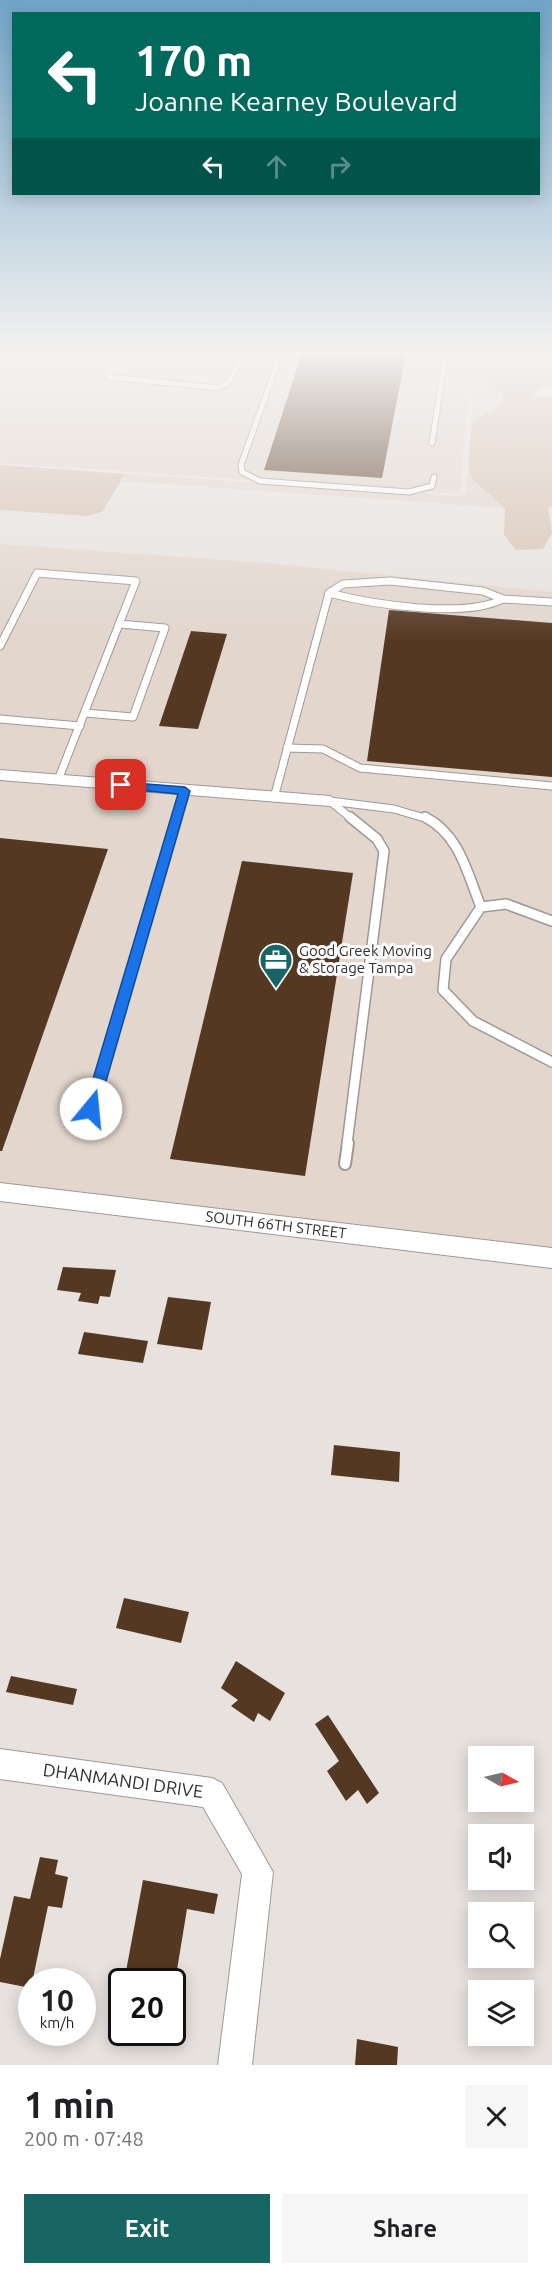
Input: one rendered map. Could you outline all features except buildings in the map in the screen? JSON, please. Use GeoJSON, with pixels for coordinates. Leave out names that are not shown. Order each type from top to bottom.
{"type":"FeatureCollection","features":[{"type":"Feature","properties":{"kind":"street"},"geometry":{"type":"LineString","coordinates":[[0,775],[330,801]]}},
{"type":"Feature","properties":{"kind":"street","name":"SOUTH 66TH STREET"},"geometry":{"type":"LineString","coordinates":[[0,1192],[552,1258]]}},
{"type":"Feature","properties":{"kind":"street","name":"DHANMANDI DRIVE"},"geometry":{"type":"LineString","coordinates":[[0,1764],[212,1793],[258,1872],[235,2065]]}},
{"type":"Feature","properties":{"kind":"lane"},"geometry":{"type":"LineString","coordinates":[[247,449],[241,465],[242,472],[246,477],[260,481],[409,492],[432,486],[434,477]]}},
{"type":"Feature","properties":{"kind":"lane"},"geometry":{"type":"LineString","coordinates":[[0,646],[37,573],[136,581],[58,780]]}},
{"type":"Feature","properties":{"kind":"lane"},"geometry":{"type":"LineString","coordinates":[[274,798],[329,593],[343,584],[390,581],[483,591],[503,599],[552,602]]}},
{"type":"Feature","properties":{"kind":"lane"},"geometry":{"type":"LineString","coordinates":[[329,593],[349,600],[457,608],[485,607],[503,599]]}},
{"type":"Feature","properties":{"kind":"lane"},"geometry":{"type":"LineString","coordinates":[[85,713],[133,717],[165,628],[119,624]]}},
{"type":"Feature","properties":{"kind":"lane"},"geometry":{"type":"LineString","coordinates":[[0,719],[80,726]]}},
{"type":"Feature","properties":{"kind":"lane"},"geometry":{"type":"LineString","coordinates":[[287,748],[323,749],[360,768],[552,786]]}},
{"type":"Feature","properties":{"kind":"lane"},"geometry":{"type":"LineString","coordinates":[[84,1131],[185,791]]}},
{"type":"Feature","properties":{"kind":"lane"},"geometry":{"type":"LineString","coordinates":[[330,801],[406,811],[430,819],[449,834],[481,907]]}},
{"type":"Feature","properties":{"kind":"lane"},"geometry":{"type":"LineString","coordinates":[[330,801],[377,839],[384,851],[345,1164]]}},
{"type":"Feature","properties":{"kind":"lane"},"geometry":{"type":"LineString","coordinates":[[552,921],[506,904],[481,907],[446,959],[443,990],[474,1021],[552,1062]]}},
{"type":"Feature","properties":{"kind":"shaded area"},"geometry":{"type":"Polygon","coordinates":[[[0,449],[463,449],[460,494],[0,463],[0,449]]]}},
{"type":"Feature","properties":{"kind":"shaded area"},"geometry":{"type":"Polygon","coordinates":[[[469,449],[552,449],[552,506],[548,507],[552,533],[543,549],[516,550],[504,535],[505,508],[472,479],[468,466],[469,449]]]}},
{"type":"Feature","properties":{"kind":"shaded area"},"geometry":{"type":"Polygon","coordinates":[[[0,465],[125,474],[102,512],[88,516],[0,510],[0,465]]]}},
{"type":"Feature","properties":{"kind":"shaded area"},"geometry":{"type":"Polygon","coordinates":[[[468,466],[472,479],[506,508],[123,481],[125,474],[462,496],[466,494],[468,466]]]}},
{"type":"Feature","properties":{"kind":"shaded area"},"geometry":{"type":"Polygon","coordinates":[[[0,544],[266,563],[552,592],[552,1249],[0,1183],[0,780],[338,807],[339,797],[0,770],[0,544]]]}},
{"type":"Feature","properties":{"kind":"place","name":"Good Greek Moving & Storage Tampa"},"geometry":{"type":"Point","coordinates":[276,989]}},
{"type":"Feature","properties":{"kind":"route"},"geometry":{"type":"LineString","coordinates":[[91,1109],[185,791],[121,785]]}}]}
